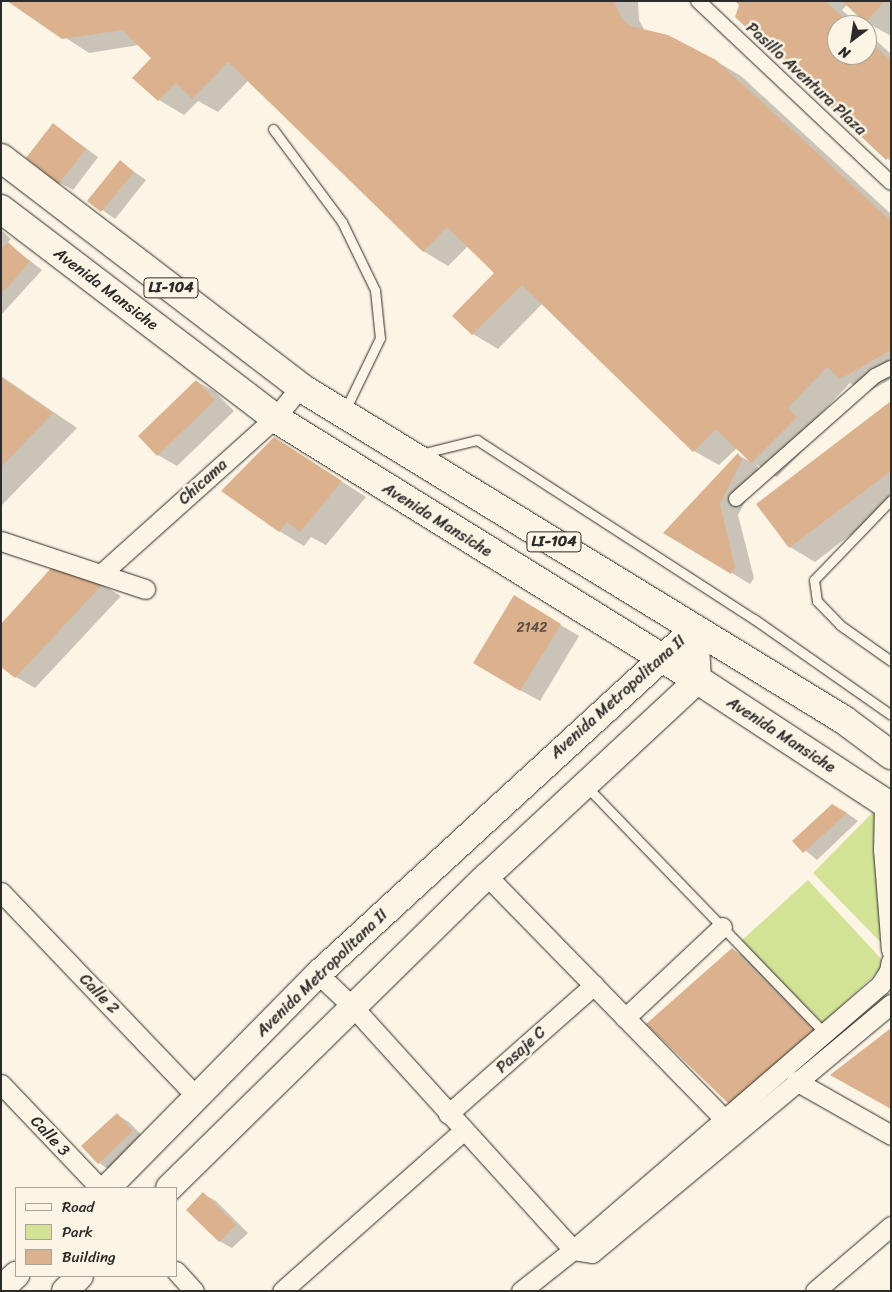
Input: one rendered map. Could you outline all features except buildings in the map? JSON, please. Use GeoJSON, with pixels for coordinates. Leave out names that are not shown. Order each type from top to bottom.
{"type":"FeatureCollection","features":[{"type":"Feature","properties":{"kind":"highway","name":"LI-104"},"geometry":{"type":"LineString","coordinates":[[1,158],[300,386],[844,720],[891,755]]}},
{"type":"Feature","properties":{"kind":"highway","name":"Avenida Mansiche"},"geometry":{"type":"LineString","coordinates":[[1,209],[275,418],[698,680],[887,805]]}},
{"type":"Feature","properties":{"kind":"highway"},"geometry":{"type":"LineString","coordinates":[[63,256],[87,224]]}},
{"type":"Feature","properties":{"kind":"highway"},"geometry":{"type":"LineString","coordinates":[[392,492],[413,456]]}},
{"type":"Feature","properties":{"kind":"highway"},"geometry":{"type":"LineString","coordinates":[[844,720],[891,735]]}},
{"type":"Feature","properties":{"kind":"main road","name":"Avenida Metropolitana II"},"geometry":{"type":"LineString","coordinates":[[108,1187],[318,974],[660,657],[695,628]]}},
{"type":"Feature","properties":{"kind":"main road","name":"Avenida Metropolitana II"},"geometry":{"type":"LineString","coordinates":[[695,628],[698,680]]}},
{"type":"Feature","properties":{"kind":"main road"},"geometry":{"type":"LineString","coordinates":[[170,1187],[487,876],[698,680]]}},
{"type":"Feature","properties":{"kind":"main road"},"geometry":{"type":"LineString","coordinates":[[65,1291],[79,1277]]}},
{"type":"Feature","properties":{"kind":"street","name":"Pasillo Aventura Plaza"},"geometry":{"type":"LineString","coordinates":[[698,1],[891,183]]}},
{"type":"Feature","properties":{"kind":"street"},"geometry":{"type":"LineString","coordinates":[[736,499],[875,376],[891,368]]}},
{"type":"Feature","properties":{"kind":"street","name":"Chicama"},"geometry":{"type":"LineString","coordinates":[[102,574],[275,418],[300,386]]}},
{"type":"Feature","properties":{"kind":"street"},"geometry":{"type":"LineString","coordinates":[[1,541],[145,590]]}},
{"type":"Feature","properties":{"kind":"street"},"geometry":{"type":"LineString","coordinates":[[887,805],[883,848],[891,950]]}},
{"type":"Feature","properties":{"kind":"street"},"geometry":{"type":"LineString","coordinates":[[487,876],[730,1125]]}},
{"type":"Feature","properties":{"kind":"street","name":"Calle 2"},"geometry":{"type":"LineString","coordinates":[[1,892],[196,1096]]}},
{"type":"Feature","properties":{"kind":"street"},"geometry":{"type":"LineString","coordinates":[[626,1018],[722,928]]}},
{"type":"Feature","properties":{"kind":"street"},"geometry":{"type":"LineString","coordinates":[[730,1125],[824,1032],[880,985],[889,971],[891,961]]}},
{"type":"Feature","properties":{"kind":"street"},"geometry":{"type":"LineString","coordinates":[[318,974],[353,1007],[572,1250]]}},
{"type":"Feature","properties":{"kind":"street","name":"Pasaje C"},"geometry":{"type":"LineString","coordinates":[[448,1114],[594,985]]}},
{"type":"Feature","properties":{"kind":"street"},"geometry":{"type":"LineString","coordinates":[[521,1291],[730,1125],[796,1081],[891,1004]]}},
{"type":"Feature","properties":{"kind":"street"},"geometry":{"type":"LineString","coordinates":[[796,1081],[891,1135]]}},
{"type":"Feature","properties":{"kind":"street","name":"Calle 3"},"geometry":{"type":"LineString","coordinates":[[1,1084],[99,1187]]}},
{"type":"Feature","properties":{"kind":"street"},"geometry":{"type":"LineString","coordinates":[[282,1291],[463,1131]]}},
{"type":"Feature","properties":{"kind":"street"},"geometry":{"type":"LineString","coordinates":[[815,1291],[891,1226]]}},
{"type":"Feature","properties":{"kind":"street"},"geometry":{"type":"LineString","coordinates":[[178,1273],[194,1291]]}},
{"type":"Feature","properties":{"kind":"lane"},"geometry":{"type":"LineString","coordinates":[[273,129],[342,222],[375,290],[380,338],[344,413]]}},
{"type":"Feature","properties":{"kind":"lane"},"geometry":{"type":"LineString","coordinates":[[413,456],[477,440],[754,620],[891,715]]}},
{"type":"Feature","properties":{"kind":"lane"},"geometry":{"type":"LineString","coordinates":[[891,500],[814,580],[817,601],[840,625],[891,661]]}},
{"type":"Feature","properties":{"kind":"lane"},"geometry":{"type":"LineString","coordinates":[[586,785],[824,1032]]}},
{"type":"Feature","properties":{"kind":"green space"},"geometry":{"type":"Polygon","coordinates":[[[872,813],[891,825],[891,953],[813,873],[872,813]]]}},
{"type":"Feature","properties":{"kind":"green space"},"geometry":{"type":"Polygon","coordinates":[[[808,880],[886,964],[823,1023],[740,942],[808,880]]]}}]}
